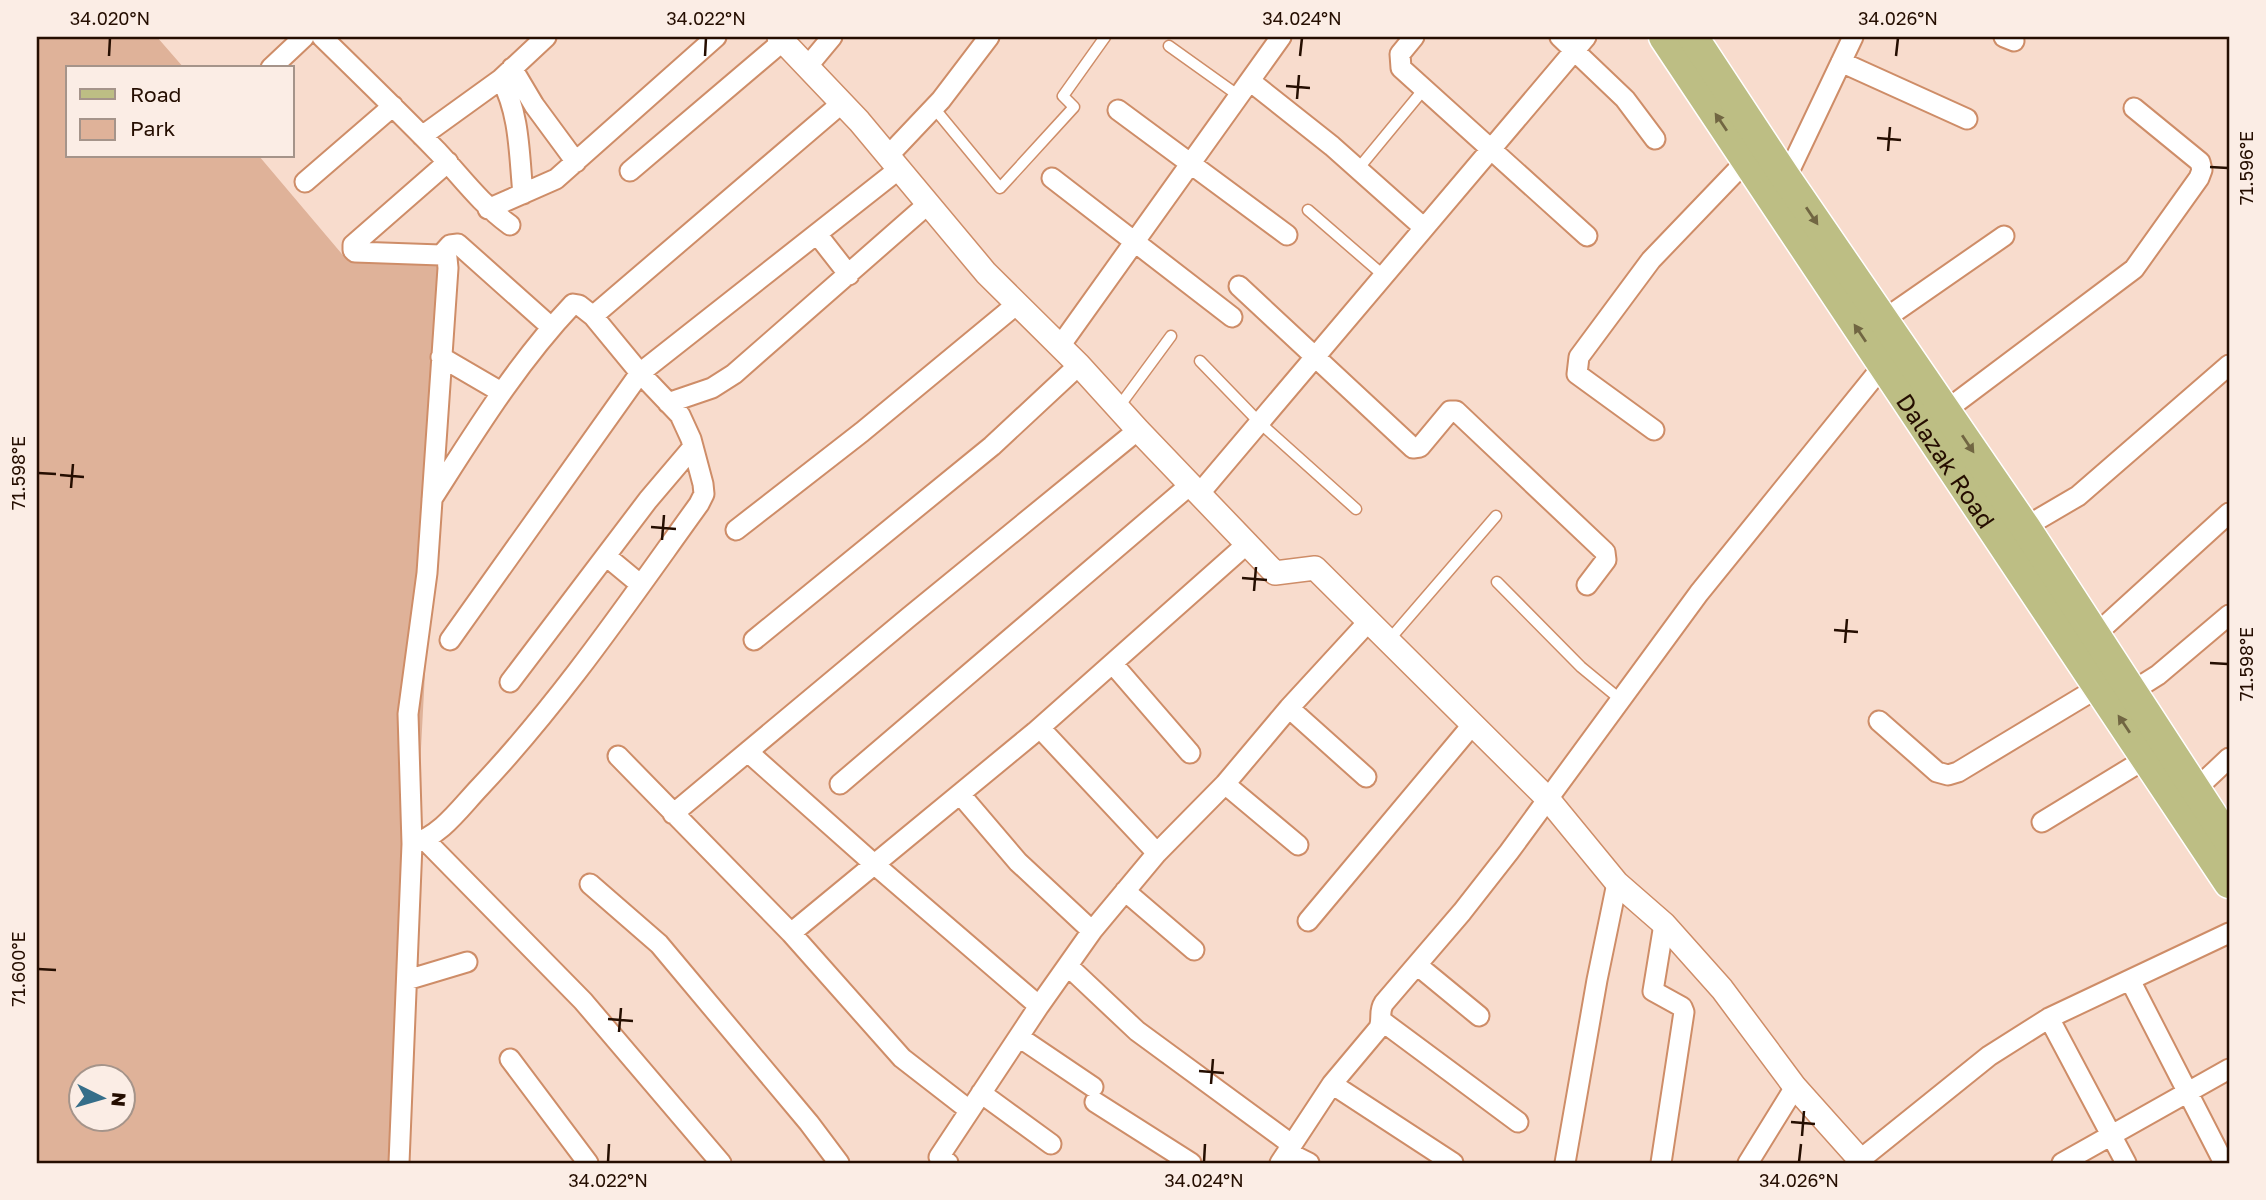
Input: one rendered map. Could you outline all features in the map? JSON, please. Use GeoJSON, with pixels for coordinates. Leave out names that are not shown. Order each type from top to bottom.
{"type":"FeatureCollection","features":[{"type":"Feature","properties":{"kind":"main road","name":"Dalazak Road"},"geometry":{"type":"LineString","coordinates":[[1664,37],[1882,367],[2147,758],[2204,803],[2229,883]]}},
{"type":"Feature","properties":{"kind":"main road","name":"Dalazak Road"},"geometry":{"type":"LineString","coordinates":[[1693,37],[2025,527],[2229,841]]}},
{"type":"Feature","properties":{"kind":"street"},"geometry":{"type":"LineString","coordinates":[[273,66],[304,37]]}},
{"type":"Feature","properties":{"kind":"street"},"geometry":{"type":"LineString","coordinates":[[322,37],[422,136],[488,209],[510,225]]}},
{"type":"Feature","properties":{"kind":"street"},"geometry":{"type":"LineString","coordinates":[[422,136],[507,74],[546,37]]}},
{"type":"Feature","properties":{"kind":"street"},"geometry":{"type":"LineString","coordinates":[[488,209],[556,179],[716,37]]}},
{"type":"Feature","properties":{"kind":"street"},"geometry":{"type":"LineString","coordinates":[[807,67],[832,37]]}},
{"type":"Feature","properties":{"kind":"street"},"geometry":{"type":"LineString","coordinates":[[450,640],[640,373],[817,234],[894,163],[989,37]]}},
{"type":"Feature","properties":{"kind":"street"},"geometry":{"type":"LineString","coordinates":[[1060,346],[1281,37]]}},
{"type":"Feature","properties":{"kind":"street"},"geometry":{"type":"LineString","coordinates":[[1413,37],[1400,54],[1401,68],[1587,236]]}},
{"type":"Feature","properties":{"kind":"street"},"geometry":{"type":"LineString","coordinates":[[1786,178],[1853,37]]}},
{"type":"Feature","properties":{"kind":"street"},"geometry":{"type":"LineString","coordinates":[[630,172],[781,39],[842,103],[986,273],[1079,365],[1275,573],[1315,568],[1548,799],[1618,883],[1664,924],[1722,989],[1795,1087],[1859,1162],[1989,1056],[2049,1018],[2229,933]]}},
{"type":"Feature","properties":{"kind":"street"},"geometry":{"type":"LineString","coordinates":[[840,784],[1194,489],[1259,422],[1316,355],[1491,147],[1573,41],[1625,99],[1655,139]]}},
{"type":"Feature","properties":{"kind":"street"},"geometry":{"type":"LineString","coordinates":[[1841,62],[1967,119]]}},
{"type":"Feature","properties":{"kind":"street"},"geometry":{"type":"LineString","coordinates":[[507,74],[534,105],[576,162]]}},
{"type":"Feature","properties":{"kind":"street"},"geometry":{"type":"LineString","coordinates":[[507,74],[523,194]]}},
{"type":"Feature","properties":{"kind":"street"},"geometry":{"type":"LineString","coordinates":[[1245,89],[1358,169],[1423,227]]}},
{"type":"Feature","properties":{"kind":"street"},"geometry":{"type":"LineString","coordinates":[[593,316],[842,103]]}},
{"type":"Feature","properties":{"kind":"street"},"geometry":{"type":"LineString","coordinates":[[306,182],[393,106]]}},
{"type":"Feature","properties":{"kind":"street"},"geometry":{"type":"LineString","coordinates":[[1945,411],[2134,269],[2199,178],[2202,170],[2200,162],[2133,108]]}},
{"type":"Feature","properties":{"kind":"street"},"geometry":{"type":"LineString","coordinates":[[1118,110],[1287,235]]}},
{"type":"Feature","properties":{"kind":"street"},"geometry":{"type":"LineString","coordinates":[[399,1163],[407,980],[419,842],[408,714],[427,573],[448,268],[447,258],[441,255],[355,252],[353,245],[447,162]]}},
{"type":"Feature","properties":{"kind":"street"},"geometry":{"type":"LineString","coordinates":[[1654,430],[1577,374],[1578,357],[1651,260],[1746,162]]}},
{"type":"Feature","properties":{"kind":"street"},"geometry":{"type":"LineString","coordinates":[[1052,178],[1232,317]]}},
{"type":"Feature","properties":{"kind":"street"},"geometry":{"type":"LineString","coordinates":[[668,402],[712,388],[734,374],[928,204]]}},
{"type":"Feature","properties":{"kind":"street"},"geometry":{"type":"LineString","coordinates":[[817,234],[849,275]]}},
{"type":"Feature","properties":{"kind":"street"},"geometry":{"type":"LineString","coordinates":[[1883,320],[2004,236]]}},
{"type":"Feature","properties":{"kind":"street"},"geometry":{"type":"LineString","coordinates":[[441,255],[450,245],[458,244],[551,327]]}},
{"type":"Feature","properties":{"kind":"street"},"geometry":{"type":"LineString","coordinates":[[1239,286],[1413,448],[1420,447],[1450,411],[1456,411],[1605,552],[1606,560],[1587,585]]}},
{"type":"Feature","properties":{"kind":"street"},"geometry":{"type":"LineString","coordinates":[[419,842],[443,827],[520,744],[607,635],[704,494],[693,447],[680,415],[640,373],[593,316],[579,305],[573,304],[551,327],[501,392],[431,500]]}},
{"type":"Feature","properties":{"kind":"street"},"geometry":{"type":"LineString","coordinates":[[736,530],[862,432],[1017,304]]}},
{"type":"Feature","properties":{"kind":"street"},"geometry":{"type":"LineString","coordinates":[[441,356],[501,392]]}},
{"type":"Feature","properties":{"kind":"street"},"geometry":{"type":"LineString","coordinates":[[754,640],[992,446],[1079,365]]}},
{"type":"Feature","properties":{"kind":"street"},"geometry":{"type":"LineString","coordinates":[[2025,527],[2078,496],[2229,365]]}},
{"type":"Feature","properties":{"kind":"street"},"geometry":{"type":"LineString","coordinates":[[1518,1122],[1382,1021],[1380,1014],[1384,1003],[1478,892],[1699,593],[1882,367]]}},
{"type":"Feature","properties":{"kind":"street"},"geometry":{"type":"LineString","coordinates":[[673,814],[1138,430]]}},
{"type":"Feature","properties":{"kind":"street"},"geometry":{"type":"LineString","coordinates":[[510,682],[648,500],[693,447]]}},
{"type":"Feature","properties":{"kind":"street"},"geometry":{"type":"LineString","coordinates":[[2095,635],[2229,513]]}},
{"type":"Feature","properties":{"kind":"street"},"geometry":{"type":"LineString","coordinates":[[791,933],[1040,728],[1248,543]]}},
{"type":"Feature","properties":{"kind":"street"},"geometry":{"type":"LineString","coordinates":[[606,556],[641,585]]}},
{"type":"Feature","properties":{"kind":"street"},"geometry":{"type":"LineString","coordinates":[[2131,692],[2158,675],[2229,615]]}},
{"type":"Feature","properties":{"kind":"street"},"geometry":{"type":"LineString","coordinates":[[948,1163],[939,1157],[1039,1006],[1093,932],[1157,853],[1225,783],[1369,621]]}},
{"type":"Feature","properties":{"kind":"street"},"geometry":{"type":"LineString","coordinates":[[1113,664],[1190,753]]}},
{"type":"Feature","properties":{"kind":"street"},"geometry":{"type":"LineString","coordinates":[[1880,720],[1937,772],[1948,775],[1958,772],[2099,687]]}},
{"type":"Feature","properties":{"kind":"street"},"geometry":{"type":"LineString","coordinates":[[1289,708],[1366,777]]}},
{"type":"Feature","properties":{"kind":"street"},"geometry":{"type":"LineString","coordinates":[[1308,920],[1473,724]]}},
{"type":"Feature","properties":{"kind":"street"},"geometry":{"type":"LineString","coordinates":[[1040,728],[1157,853]]}},
{"type":"Feature","properties":{"kind":"street"},"geometry":{"type":"LineString","coordinates":[[748,752],[1039,1006]]}},
{"type":"Feature","properties":{"kind":"street"},"geometry":{"type":"LineString","coordinates":[[618,756],[791,933],[902,1058],[969,1110]]}},
{"type":"Feature","properties":{"kind":"street"},"geometry":{"type":"LineString","coordinates":[[2042,822],[2147,758]]}},
{"type":"Feature","properties":{"kind":"street"},"geometry":{"type":"LineString","coordinates":[[2204,803],[2229,758]]}},
{"type":"Feature","properties":{"kind":"street"},"geometry":{"type":"LineString","coordinates":[[1225,783],[1298,845]]}},
{"type":"Feature","properties":{"kind":"street"},"geometry":{"type":"LineString","coordinates":[[960,794],[1017,862],[1093,932]]}},
{"type":"Feature","properties":{"kind":"street"},"geometry":{"type":"LineString","coordinates":[[419,842],[583,1002],[721,1163]]}},
{"type":"Feature","properties":{"kind":"street"},"geometry":{"type":"LineString","coordinates":[[1565,1163],[1597,980],[1618,883]]}},
{"type":"Feature","properties":{"kind":"street"},"geometry":{"type":"LineString","coordinates":[[590,884],[659,944],[809,1123],[839,1163]]}},
{"type":"Feature","properties":{"kind":"street"},"geometry":{"type":"LineString","coordinates":[[1125,891],[1194,950]]}},
{"type":"Feature","properties":{"kind":"street"},"geometry":{"type":"LineString","coordinates":[[1661,1163],[1684,1012],[1678,1004],[1653,991],[1664,924]]}},
{"type":"Feature","properties":{"kind":"street"},"geometry":{"type":"LineString","coordinates":[[407,980],[467,962]]}},
{"type":"Feature","properties":{"kind":"street"},"geometry":{"type":"LineString","coordinates":[[1417,965],[1479,1016]]}},
{"type":"Feature","properties":{"kind":"street"},"geometry":{"type":"LineString","coordinates":[[1068,966],[1137,1031],[1286,1153],[1310,1163]]}},
{"type":"Feature","properties":{"kind":"street"},"geometry":{"type":"LineString","coordinates":[[2130,980],[2224,1163]]}},
{"type":"Feature","properties":{"kind":"street"},"geometry":{"type":"LineString","coordinates":[[2049,1018],[2126,1163]]}},
{"type":"Feature","properties":{"kind":"street"},"geometry":{"type":"LineString","coordinates":[[1286,1153],[1332,1084],[1382,1021]]}},
{"type":"Feature","properties":{"kind":"street"},"geometry":{"type":"LineString","coordinates":[[1019,1037],[1094,1095],[1191,1163]]}},
{"type":"Feature","properties":{"kind":"street"},"geometry":{"type":"LineString","coordinates":[[510,1059],[588,1163]]}},
{"type":"Feature","properties":{"kind":"street"},"geometry":{"type":"LineString","coordinates":[[2062,1163],[2229,1069]]}},
{"type":"Feature","properties":{"kind":"street"},"geometry":{"type":"LineString","coordinates":[[1332,1084],[1453,1163]]}},
{"type":"Feature","properties":{"kind":"street"},"geometry":{"type":"LineString","coordinates":[[1748,1163],[1795,1087]]}},
{"type":"Feature","properties":{"kind":"street"},"geometry":{"type":"LineString","coordinates":[[981,1093],[1051,1144]]}},
{"type":"Feature","properties":{"kind":"lane"},"geometry":{"type":"LineString","coordinates":[[934,108],[1000,188],[1074,107],[1063,96],[1105,37]]}},
{"type":"Feature","properties":{"kind":"lane"},"geometry":{"type":"LineString","coordinates":[[1169,46],[1245,89]]}},
{"type":"Feature","properties":{"kind":"lane"},"geometry":{"type":"LineString","coordinates":[[1358,169],[1424,89]]}},
{"type":"Feature","properties":{"kind":"lane"},"geometry":{"type":"LineString","coordinates":[[1308,210],[1383,275]]}},
{"type":"Feature","properties":{"kind":"lane"},"geometry":{"type":"LineString","coordinates":[[1118,408],[1171,335]]}},
{"type":"Feature","properties":{"kind":"lane"},"geometry":{"type":"LineString","coordinates":[[1200,361],[1259,422],[1356,509]]}},
{"type":"Feature","properties":{"kind":"lane"},"geometry":{"type":"LineString","coordinates":[[1388,640],[1496,516]]}},
{"type":"Feature","properties":{"kind":"lane"},"geometry":{"type":"LineString","coordinates":[[1497,582],[1581,667],[1621,700]]}},
{"type":"Feature","properties":{"kind":"green space"},"geometry":{"type":"Polygon","coordinates":[[[37,37],[157,37],[182,66],[66,66],[66,158],[261,158],[347,260],[447,258],[399,1163],[37,1163],[37,37]]]}}]}
